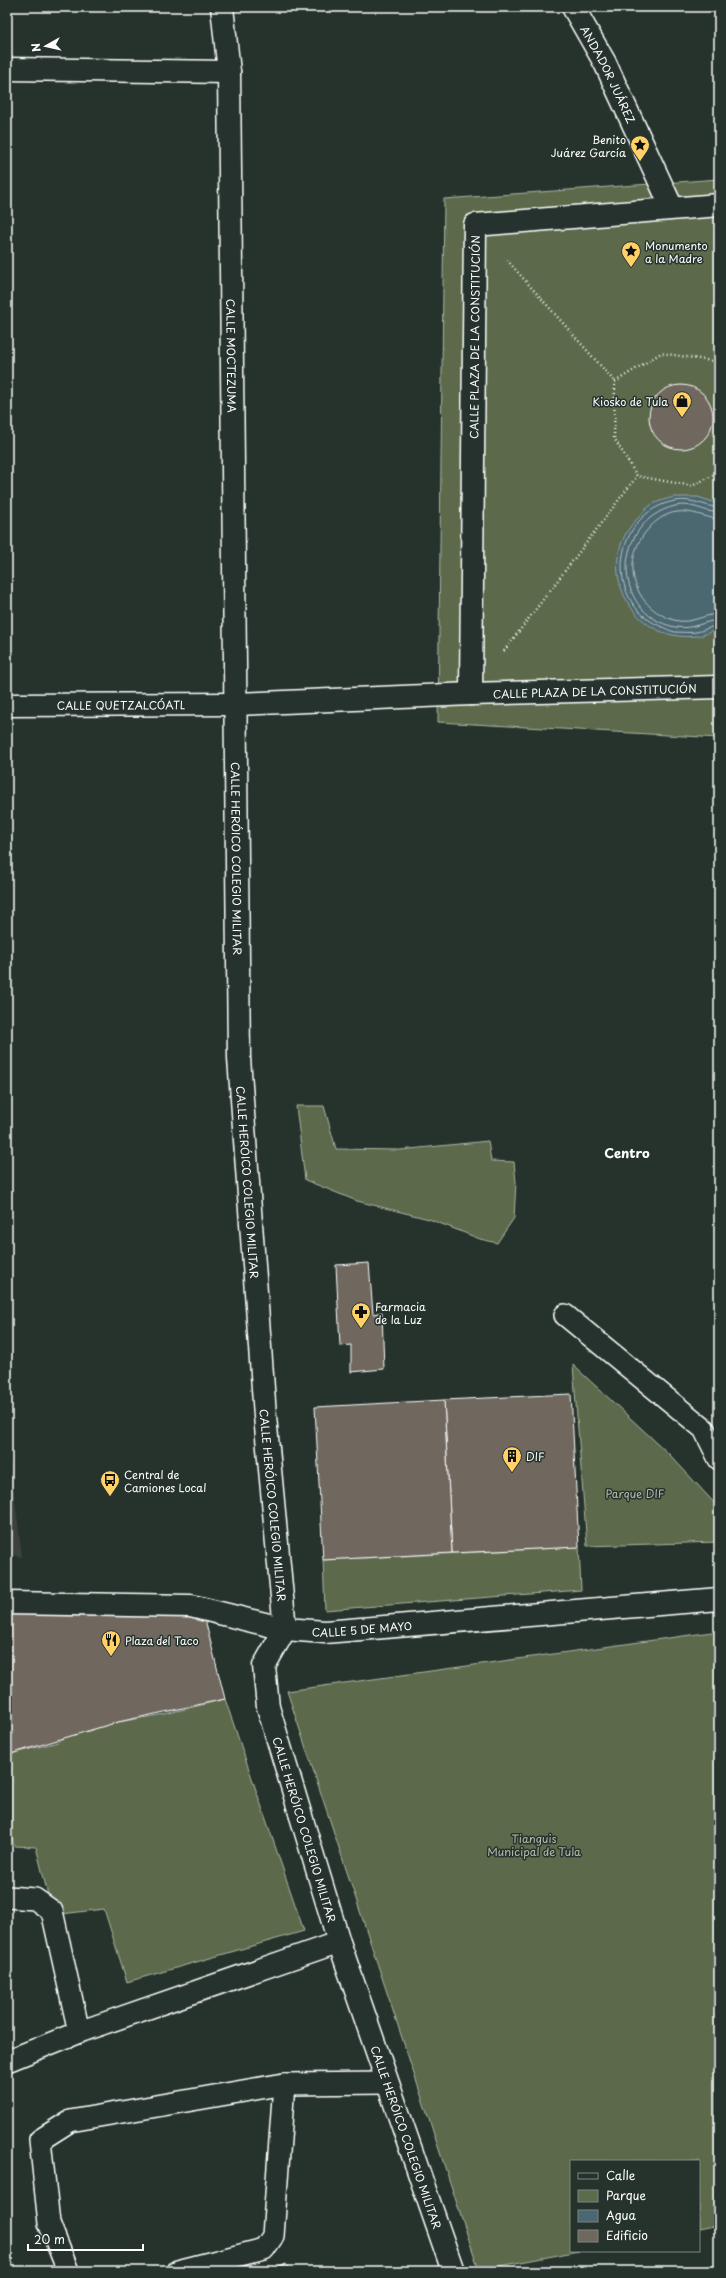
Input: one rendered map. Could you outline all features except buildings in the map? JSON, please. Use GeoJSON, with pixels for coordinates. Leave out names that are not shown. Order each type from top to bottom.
{"type":"FeatureCollection","features":[{"type":"Feature","properties":{"kind":"street","name":"CALLE MOCTEZUMA"},"geometry":{"type":"LineString","coordinates":[[222,7],[229,72],[236,704]]}},
{"type":"Feature","properties":{"kind":"street","name":"ANDADOR JUÁREZ"},"geometry":{"type":"LineString","coordinates":[[573,7],[605,63],[672,208]]}},
{"type":"Feature","properties":{"kind":"street"},"geometry":{"type":"LineString","coordinates":[[7,69],[229,72]]}},
{"type":"Feature","properties":{"kind":"street","name":"CALLE PLAZA DE LA CONSTITUCIÓN"},"geometry":{"type":"LineString","coordinates":[[471,694],[475,225],[719,205]]}},
{"type":"Feature","properties":{"kind":"street","name":"CALLE PLAZA DE LA CONSTITUCIÓN"},"geometry":{"type":"LineString","coordinates":[[236,704],[471,694],[719,687]]}},
{"type":"Feature","properties":{"kind":"street","name":"CALLE QUETZALCÓATL"},"geometry":{"type":"LineString","coordinates":[[7,704],[236,704]]}},
{"type":"Feature","properties":{"kind":"street","name":"CALLE HERÓICO COLEGIO MILITAR"},"geometry":{"type":"LineString","coordinates":[[236,704],[239,1058],[265,1416],[285,1629],[264,1666],[268,1707],[339,1942],[453,2271]]}},
{"type":"Feature","properties":{"kind":"street","name":"CALLE 5 DE MAYO"},"geometry":{"type":"LineString","coordinates":[[7,1603],[191,1606],[285,1629],[324,1632],[719,1599]]}},
{"type":"Feature","properties":{"kind":"street"},"geometry":{"type":"LineString","coordinates":[[436,2271],[439,2234]]}},
{"type":"Feature","properties":{"kind":"lane"},"geometry":{"type":"LineString","coordinates":[[565,1315],[704,1429],[719,1459]]}},
{"type":"Feature","properties":{"kind":"lane"},"geometry":{"type":"LineString","coordinates":[[7,1897],[35,1899],[52,1911],[79,2032]]}},
{"type":"Feature","properties":{"kind":"lane"},"geometry":{"type":"LineString","coordinates":[[7,2061],[79,2032],[339,1942]]}},
{"type":"Feature","properties":{"kind":"lane"},"geometry":{"type":"LineString","coordinates":[[68,2271],[49,2223],[40,2140],[70,2121],[284,2084],[387,2083]]}},
{"type":"Feature","properties":{"kind":"lane"},"geometry":{"type":"LineString","coordinates":[[178,2271],[264,2248],[273,2236],[284,2084]]}},
{"type":"Feature","properties":{"kind":"path"},"geometry":{"type":"LineString","coordinates":[[475,225],[616,382],[614,438],[637,476],[692,486],[719,472]]}},
{"type":"Feature","properties":{"kind":"path"},"geometry":{"type":"LineString","coordinates":[[616,382],[661,353],[719,360]]}},
{"type":"Feature","properties":{"kind":"path"},"geometry":{"type":"LineString","coordinates":[[471,694],[637,476]]}},
{"type":"Feature","properties":{"kind":"shaded area"},"geometry":{"type":"Polygon","coordinates":[[[7,1435],[22,1557],[7,1554],[7,1435]]]}},
{"type":"Feature","properties":{"kind":"green space"},"geometry":{"type":"Polygon","coordinates":[[[719,179],[719,738],[438,722],[444,199],[719,179]]]}},
{"type":"Feature","properties":{"kind":"green space"},"geometry":{"type":"Polygon","coordinates":[[[296,1106],[324,1106],[336,1149],[400,1150],[488,1141],[491,1161],[514,1162],[516,1182],[514,1218],[497,1243],[480,1239],[429,1219],[357,1201],[305,1180],[296,1106]]]}},
{"type":"Feature","properties":{"kind":"green space","name":"Parque DIF"},"geometry":{"type":"Polygon","coordinates":[[[573,1365],[669,1454],[719,1508],[719,1542],[587,1546],[573,1365]]]}},
{"type":"Feature","properties":{"kind":"green space"},"geometry":{"type":"Polygon","coordinates":[[[579,1547],[581,1590],[325,1610],[323,1560],[579,1547]]]}},
{"type":"Feature","properties":{"kind":"green space","name":"Tianguis Municipal de Tula"},"geometry":{"type":"Polygon","coordinates":[[[719,1631],[719,2225],[700,2229],[700,2160],[570,2160],[570,2252],[574,2252],[479,2270],[287,1691],[719,1631]]]}},
{"type":"Feature","properties":{"kind":"green space"},"geometry":{"type":"Polygon","coordinates":[[[225,1699],[304,1931],[127,1982],[104,1909],[53,1915],[36,1847],[14,1846],[7,1815],[7,1755],[58,1742],[60,1739],[118,1722],[165,1714],[225,1699]]]}},
{"type":"Feature","properties":{"kind":"water"},"geometry":{"type":"Polygon","coordinates":[[[674,497],[698,497],[719,504],[719,628],[699,636],[673,635],[653,627],[637,614],[625,597],[619,578],[618,557],[624,537],[649,506],[674,497]]]}},
{"type":"Feature","properties":{"kind":"place","name":"Benito Juárez García"},"geometry":{"type":"Point","coordinates":[640,162]}},
{"type":"Feature","properties":{"kind":"place","name":"Monumento a la Madre"},"geometry":{"type":"Point","coordinates":[631,268]}},
{"type":"Feature","properties":{"kind":"place","name":"Kiosko de Tula"},"geometry":{"type":"Point","coordinates":[682,418]}},
{"type":"Feature","properties":{"kind":"place","name":"Farmacia de la Luz"},"geometry":{"type":"Point","coordinates":[361,1329]}},
{"type":"Feature","properties":{"kind":"place","name":"DIF"},"geometry":{"type":"Point","coordinates":[512,1473]}},
{"type":"Feature","properties":{"kind":"place","name":"Central de Camiones Local"},"geometry":{"type":"Point","coordinates":[110,1497]}},
{"type":"Feature","properties":{"kind":"place","name":"Plaza del Taco"},"geometry":{"type":"Point","coordinates":[111,1657]}},
{"type":"Feature","properties":{"kind":"district","name":"Centro"},"geometry":{"type":"Point","coordinates":[627,1152]}}]}
